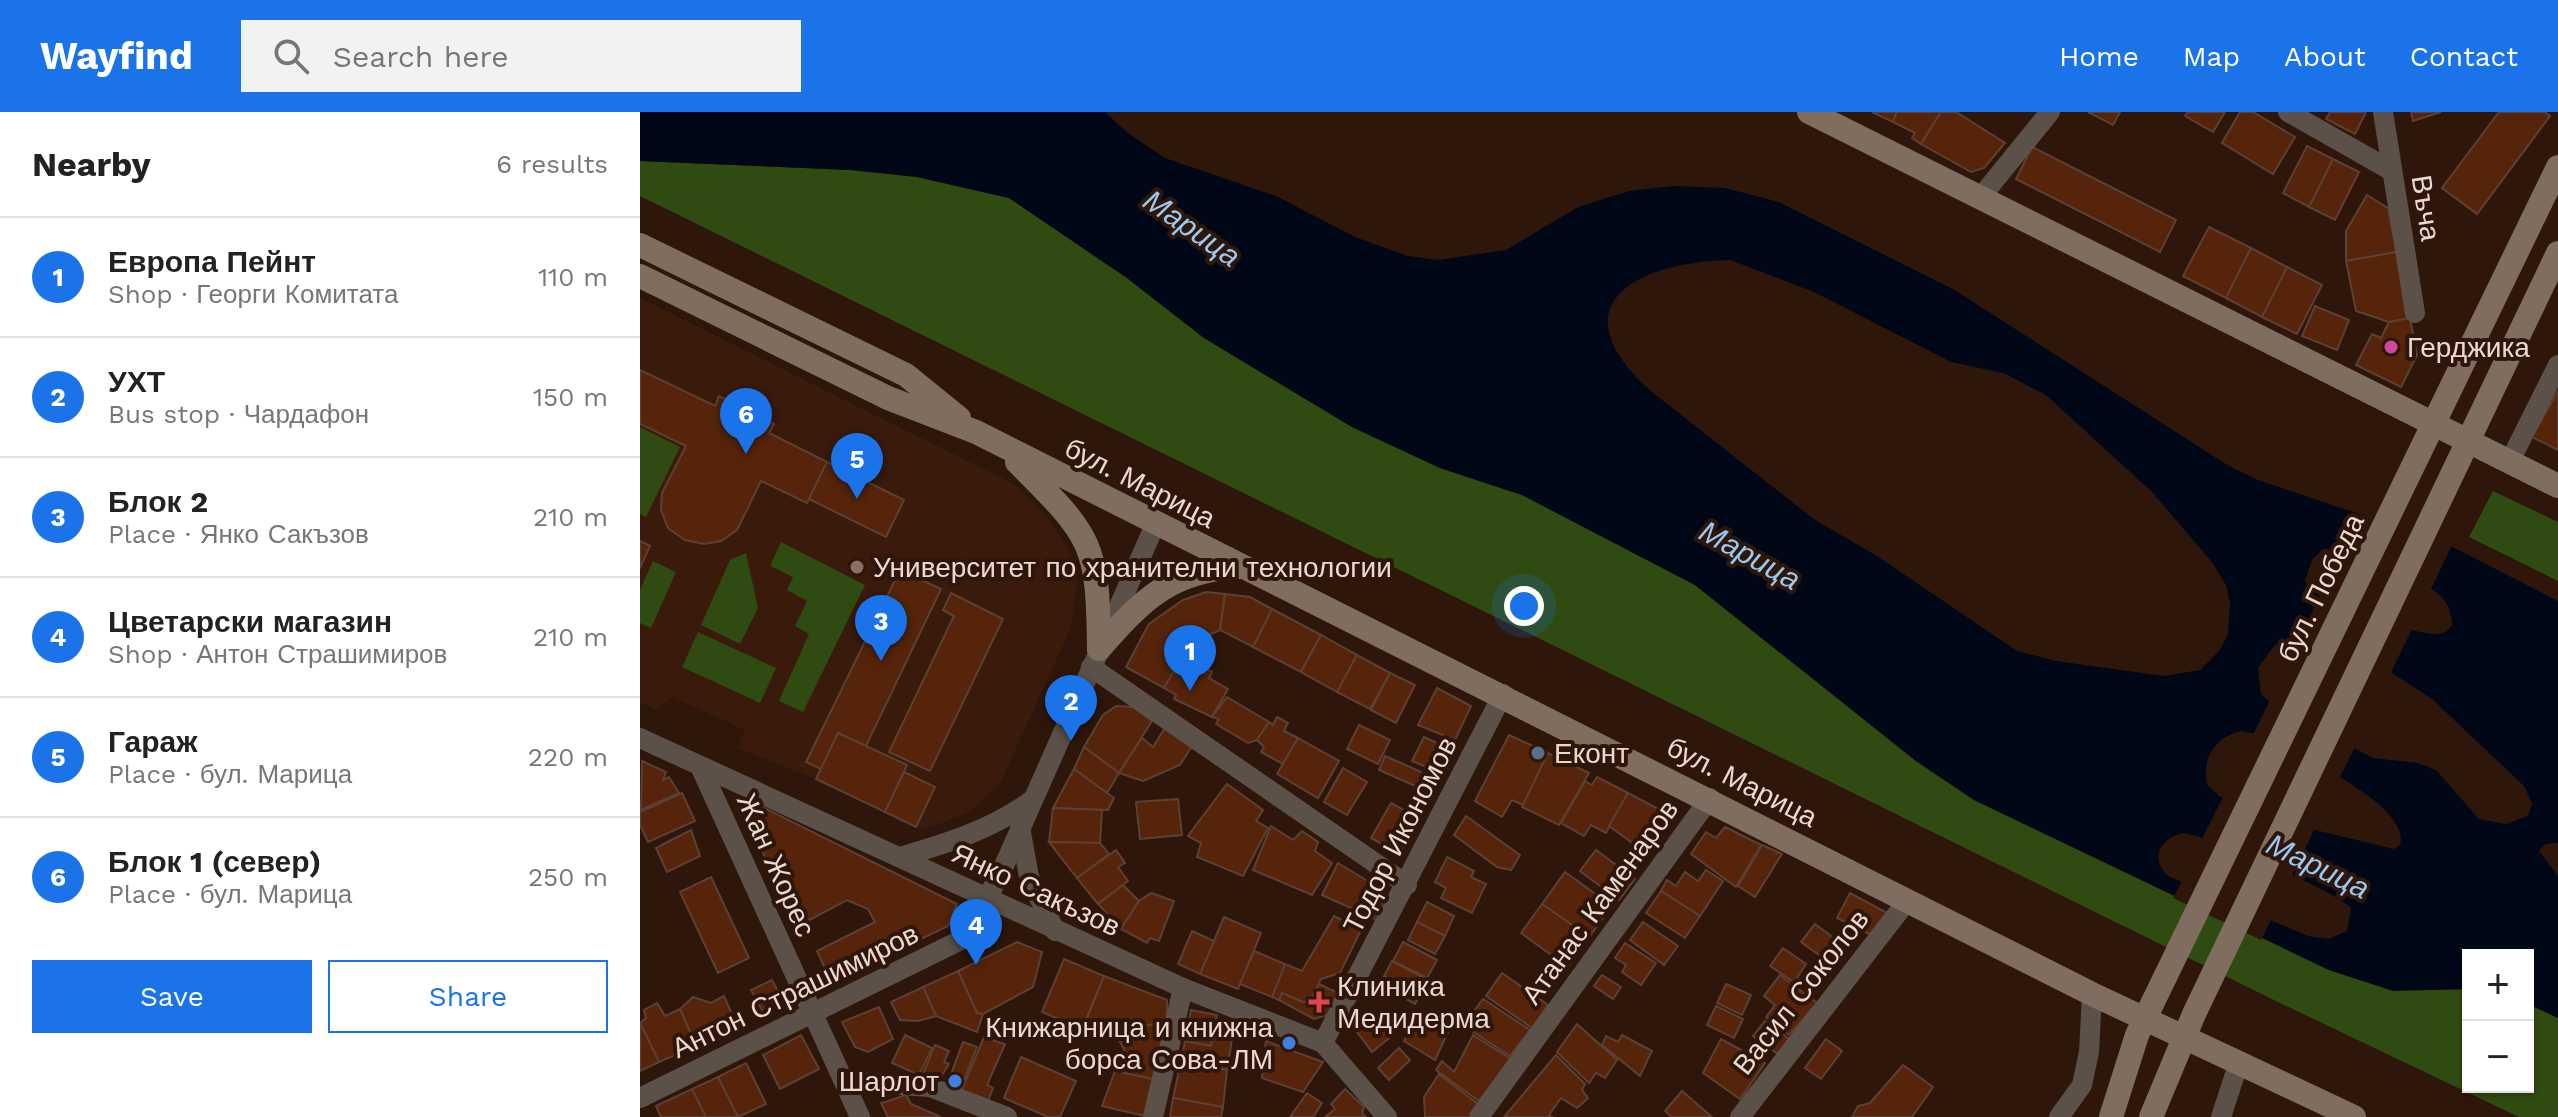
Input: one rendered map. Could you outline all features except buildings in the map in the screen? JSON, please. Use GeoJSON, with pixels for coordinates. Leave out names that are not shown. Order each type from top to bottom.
{"type":"FeatureCollection","features":[{"type":"Feature","properties":{"kind":"street"},"geometry":{"type":"LineString","coordinates":[[1809,112],[2558,486]]}},
{"type":"Feature","properties":{"kind":"street"},"geometry":{"type":"LineString","coordinates":[[1980,198],[2050,112]]}},
{"type":"Feature","properties":{"kind":"street"},"geometry":{"type":"LineString","coordinates":[[2288,112],[2392,171]]}},
{"type":"Feature","properties":{"kind":"street","name":"Въча"},"geometry":{"type":"LineString","coordinates":[[2383,112],[2415,313]]}},
{"type":"Feature","properties":{"kind":"street","name":"бул. Победа"},"geometry":{"type":"LineString","coordinates":[[2111,1117],[2137,1035],[2558,167]]}},
{"type":"Feature","properties":{"kind":"street","name":"бул. Марица"},"geometry":{"type":"LineString","coordinates":[[640,245],[906,375],[976,432]]}},
{"type":"Feature","properties":{"kind":"street"},"geometry":{"type":"LineString","coordinates":[[2151,1117],[2176,1054],[2558,253]]}},
{"type":"Feature","properties":{"kind":"street","name":"бул. Марица"},"geometry":{"type":"LineString","coordinates":[[640,276],[888,398],[976,432],[1155,525],[1710,798],[2092,994],[2354,1117]]}},
{"type":"Feature","properties":{"kind":"street"},"geometry":{"type":"LineString","coordinates":[[2509,463],[2558,365]]}},
{"type":"Feature","properties":{"kind":"street"},"geometry":{"type":"LineString","coordinates":[[1002,446],[1058,503],[1085,537],[1099,580],[1095,658]]}},
{"type":"Feature","properties":{"kind":"street","name":"Антон Страшимиров"},"geometry":{"type":"LineString","coordinates":[[640,1098],[967,937],[1020,827],[1155,525]]}},
{"type":"Feature","properties":{"kind":"street"},"geometry":{"type":"LineString","coordinates":[[1095,658],[1137,606],[1178,578],[1204,570],[1243,567]]}},
{"type":"Feature","properties":{"kind":"street"},"geometry":{"type":"LineString","coordinates":[[1095,658],[1407,885]]}},
{"type":"Feature","properties":{"kind":"street","name":"Тодор Икономов"},"geometry":{"type":"LineString","coordinates":[[1323,1043],[1503,694]]}},
{"type":"Feature","properties":{"kind":"street","name":"Янко Сакъзов"},"geometry":{"type":"LineString","coordinates":[[640,738],[1055,931],[1183,988],[1323,1043],[1387,1117]]}},
{"type":"Feature","properties":{"kind":"street","name":"Жан Жорес"},"geometry":{"type":"LineString","coordinates":[[700,766],[860,1117]]}},
{"type":"Feature","properties":{"kind":"street","name":"Атанас Каменаров"},"geometry":{"type":"LineString","coordinates":[[1479,1117],[1710,798]]}},
{"type":"Feature","properties":{"kind":"street"},"geometry":{"type":"LineString","coordinates":[[900,857],[963,839],[1009,816],[1032,800]]}},
{"type":"Feature","properties":{"kind":"street"},"geometry":{"type":"LineString","coordinates":[[1020,827],[1029,877],[1055,931]]}},
{"type":"Feature","properties":{"kind":"street","name":"Васил Соколов"},"geometry":{"type":"LineString","coordinates":[[1740,1117],[1907,901]]}},
{"type":"Feature","properties":{"kind":"street"},"geometry":{"type":"LineString","coordinates":[[1153,1117],[1183,988]]}},
{"type":"Feature","properties":{"kind":"street"},"geometry":{"type":"LineString","coordinates":[[2059,1117],[2082,1085],[2089,1052],[2092,994]]}},
{"type":"Feature","properties":{"kind":"street"},"geometry":{"type":"LineString","coordinates":[[2221,1117],[2239,1062]]}},
{"type":"Feature","properties":{"kind":"street"},"geometry":{"type":"LineString","coordinates":[[844,1081],[930,1087],[1007,1117]]}},
{"type":"Feature","properties":{"kind":"shaded area","name":"Университет по хранителни технологии"},"geometry":{"type":"Polygon","coordinates":[[[640,298],[1014,484],[1047,516],[1071,554],[1078,580],[1070,630],[1000,784],[966,814],[923,829],[916,827],[816,779],[737,748],[745,730],[672,697],[656,710],[640,702],[640,298]]]}},
{"type":"Feature","properties":{"kind":"green space"},"geometry":{"type":"Polygon","coordinates":[[[640,161],[851,170],[917,177],[1009,198],[1127,278],[1204,338],[1352,427],[1440,468],[1522,495],[1695,585],[1916,761],[1974,800],[2329,970],[2397,987],[2462,989],[2462,1090],[2278,1002],[640,196],[640,161]]]}},
{"type":"Feature","properties":{"kind":"green space"},"geometry":{"type":"Polygon","coordinates":[[[640,427],[680,447],[646,517],[640,514],[640,427]]]}},
{"type":"Feature","properties":{"kind":"green space"},"geometry":{"type":"Polygon","coordinates":[[[2493,491],[2558,522],[2558,581],[2469,537],[2493,491]]]}},
{"type":"Feature","properties":{"kind":"green space"},"geometry":{"type":"Polygon","coordinates":[[[781,542],[865,585],[803,712],[779,701],[809,634],[795,626],[807,601],[787,590],[793,577],[770,566],[781,542]]]}},
{"type":"Feature","properties":{"kind":"green space"},"geometry":{"type":"Polygon","coordinates":[[[746,553],[758,608],[740,644],[701,625],[730,560],[746,553]]]}},
{"type":"Feature","properties":{"kind":"green space"},"geometry":{"type":"Polygon","coordinates":[[[653,561],[676,572],[651,628],[640,623],[640,590],[653,561]]]}},
{"type":"Feature","properties":{"kind":"green space"},"geometry":{"type":"Polygon","coordinates":[[[698,632],[776,668],[760,703],[682,667],[698,632]]]}},
{"type":"Feature","properties":{"kind":"green space"},"geometry":{"type":"Polygon","coordinates":[[[2534,1007],[2558,1018],[2558,1117],[2519,1117],[2469,1093],[2534,1093],[2534,1007]]]}},
{"type":"Feature","properties":{"kind":"water","name":"Марица"},"geometry":{"type":"Polygon","coordinates":[[[640,112],[1105,112],[1129,134],[1165,158],[1276,196],[1355,237],[1408,256],[1438,260],[1506,250],[1578,207],[1629,191],[1673,186],[1725,188],[1779,202],[1953,289],[2229,466],[2258,480],[2445,543],[2558,601],[2558,843],[2545,844],[2539,851],[2558,876],[2558,1018],[2534,1007],[2534,949],[2462,949],[2462,989],[2393,991],[2329,970],[1974,800],[1916,761],[1695,585],[1522,495],[1440,468],[1352,427],[1204,338],[1127,278],[1009,198],[917,177],[851,170],[640,161],[640,112]],[[1730,260],[1665,269],[1639,280],[1619,294],[1609,313],[1610,335],[1623,361],[1652,392],[1815,520],[1877,556],[2017,651],[2056,661],[2164,676],[2200,670],[2220,650],[2228,634],[2230,602],[2226,585],[2211,561],[2152,492],[2046,395],[2003,373],[1951,362],[1814,292],[1730,260]],[[2323,549],[2312,560],[2305,581],[2326,599],[2365,616],[2424,633],[2442,633],[2452,625],[2446,602],[2433,590],[2366,559],[2323,549]],[[2284,640],[2274,646],[2258,668],[2261,694],[2275,707],[2373,758],[2418,763],[2436,770],[2479,819],[2506,824],[2528,816],[2532,804],[2524,786],[2432,699],[2389,671],[2306,640],[2284,640]],[[2241,731],[2232,734],[2212,750],[2207,766],[2207,784],[2219,796],[2311,829],[2394,849],[2400,845],[2399,829],[2387,812],[2344,780],[2256,734],[2241,731]],[[2183,833],[2163,844],[2158,856],[2168,876],[2308,936],[2329,939],[2347,931],[2351,908],[2323,890],[2217,843],[2183,833]]]}},
{"type":"Feature","properties":{"kind":"pier"},"geometry":{"type":"Polygon","coordinates":[[[2362,510],[2453,543],[2429,593],[2340,554],[2362,510]]]}},
{"type":"Feature","properties":{"kind":"pier"},"geometry":{"type":"Polygon","coordinates":[[[2321,593],[2414,625],[2389,676],[2297,644],[2321,593]]]}},
{"type":"Feature","properties":{"kind":"pier"},"geometry":{"type":"Polygon","coordinates":[[[2271,698],[2356,745],[2338,781],[2252,737],[2271,698]]]}},
{"type":"Feature","properties":{"kind":"pier"},"geometry":{"type":"Polygon","coordinates":[[[2224,795],[2316,826],[2290,880],[2201,841],[2224,795]]]}},
{"type":"Feature","properties":{"kind":"pier"},"geometry":{"type":"Polygon","coordinates":[[[2183,879],[2272,918],[2261,940],[2173,898],[2183,879]]]}},
{"type":"Feature","properties":{"kind":"place","name":"Герджика"},"geometry":{"type":"Point","coordinates":[2391,347]}},
{"type":"Feature","properties":{"kind":"place","name":"Блок 1 (север)"},"geometry":{"type":"Point","coordinates":[746,454]}},
{"type":"Feature","properties":{"kind":"place","name":"Гараж"},"geometry":{"type":"Point","coordinates":[857,499]}},
{"type":"Feature","properties":{"kind":"place","name":"Университет по хранителни технологии"},"geometry":{"type":"Point","coordinates":[857,567]}},
{"type":"Feature","properties":{"kind":"place","name":"Блок 2"},"geometry":{"type":"Point","coordinates":[881,661]}},
{"type":"Feature","properties":{"kind":"place","name":"Европа Пейнт"},"geometry":{"type":"Point","coordinates":[1190,691]}},
{"type":"Feature","properties":{"kind":"place","name":"УХТ"},"geometry":{"type":"Point","coordinates":[1071,741]}},
{"type":"Feature","properties":{"kind":"place","name":"Еконт"},"geometry":{"type":"Point","coordinates":[1538,753]}},
{"type":"Feature","properties":{"kind":"place","name":"Цветарски магазин"},"geometry":{"type":"Point","coordinates":[976,965]}},
{"type":"Feature","properties":{"kind":"place","name":"Клиника Медидерма"},"geometry":{"type":"Point","coordinates":[1319,1002]}},
{"type":"Feature","properties":{"kind":"place","name":"Книжарница и книжна борса Сова-ЛМ"},"geometry":{"type":"Point","coordinates":[1289,1043]}},
{"type":"Feature","properties":{"kind":"place","name":"Шарлот"},"geometry":{"type":"Point","coordinates":[955,1081]}}]}
